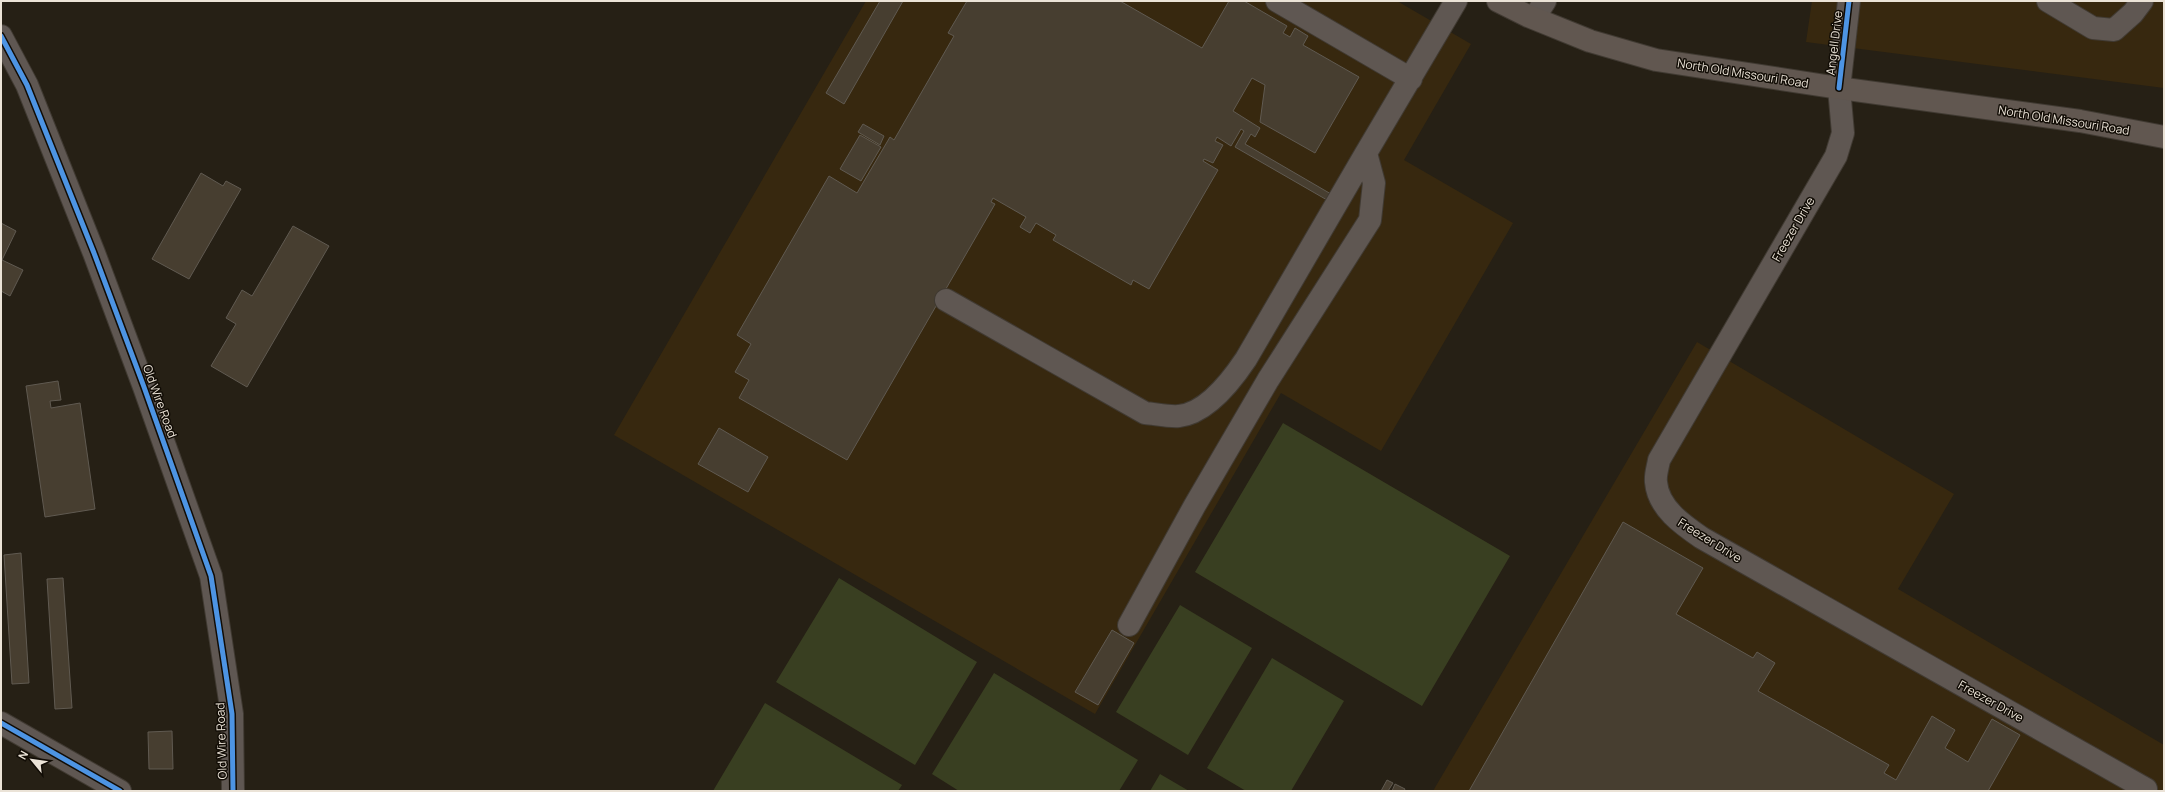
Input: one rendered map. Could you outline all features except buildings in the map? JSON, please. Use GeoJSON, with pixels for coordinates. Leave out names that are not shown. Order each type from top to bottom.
{"type":"FeatureCollection","features":[{"type":"Feature","properties":{"kind":"main road","name":"North Old Missouri Road"},"geometry":{"type":"LineString","coordinates":[[1498,1],[1540,10],[1590,41],[1656,60],[1839,88],[2080,121],[2164,137]]}},
{"type":"Feature","properties":{"kind":"street"},"geometry":{"type":"LineString","coordinates":[[1277,1],[1411,78]]}},
{"type":"Feature","properties":{"kind":"street"},"geometry":{"type":"LineString","coordinates":[[946,300],[1146,413],[1180,416],[1204,405],[1227,386],[1246,359],[1456,1]]}},
{"type":"Feature","properties":{"kind":"street","name":"Angell Drive"},"geometry":{"type":"LineString","coordinates":[[1839,88],[1849,1]]}},
{"type":"Feature","properties":{"kind":"street"},"geometry":{"type":"LineString","coordinates":[[2048,1],[2093,28],[2114,30],[2133,13],[2142,1]]}},
{"type":"Feature","properties":{"kind":"street","name":"Old Wire Road"},"geometry":{"type":"LineString","coordinates":[[1,36],[26,85],[94,253],[144,387],[211,576],[232,714],[233,791]]}},
{"type":"Feature","properties":{"kind":"street","name":"Freezer Drive"},"geometry":{"type":"LineString","coordinates":[[1839,88],[1843,133],[1836,156],[1659,460],[1656,482],[1662,500],[1677,521],[1702,538],[2146,789]]}},
{"type":"Feature","properties":{"kind":"street"},"geometry":{"type":"LineString","coordinates":[[1129,625],[1195,505],[1268,380],[1370,220],[1374,183],[1366,153]]}},
{"type":"Feature","properties":{"kind":"street"},"geometry":{"type":"LineString","coordinates":[[1,723],[120,791]]}},
{"type":"Feature","properties":{"kind":"shaded area"},"geometry":{"type":"Polygon","coordinates":[[[866,1],[1397,1],[1471,44],[1404,160],[1513,223],[1381,451],[1281,393],[1095,714],[614,435],[866,1]]]}},
{"type":"Feature","properties":{"kind":"shaded area"},"geometry":{"type":"Polygon","coordinates":[[[1812,1],[2164,1],[2164,88],[1806,42],[1812,1]]]}},
{"type":"Feature","properties":{"kind":"shaded area"},"geometry":{"type":"Polygon","coordinates":[[[1697,342],[1954,494],[1898,589],[2164,745],[2164,791],[1433,791],[1697,342]]]}},
{"type":"Feature","properties":{"kind":"green space"},"geometry":{"type":"Polygon","coordinates":[[[1283,423],[1510,556],[1422,706],[1195,572],[1283,423]]]}},
{"type":"Feature","properties":{"kind":"green space"},"geometry":{"type":"Polygon","coordinates":[[[839,578],[977,662],[915,765],[776,682],[839,578]]]}},
{"type":"Feature","properties":{"kind":"green space"},"geometry":{"type":"Polygon","coordinates":[[[1180,605],[1252,648],[1188,755],[1116,712],[1180,605]]]}},
{"type":"Feature","properties":{"kind":"green space"},"geometry":{"type":"Polygon","coordinates":[[[1272,658],[1344,701],[1291,791],[1246,791],[1207,768],[1272,658]]]}},
{"type":"Feature","properties":{"kind":"green space"},"geometry":{"type":"Polygon","coordinates":[[[994,673],[1138,760],[1119,791],[959,791],[932,774],[994,673]]]}},
{"type":"Feature","properties":{"kind":"green space"},"geometry":{"type":"Polygon","coordinates":[[[765,703],[902,785],[898,791],[713,791],[765,703]]]}},
{"type":"Feature","properties":{"kind":"green space"},"geometry":{"type":"Polygon","coordinates":[[[1160,774],[1189,791],[1150,791],[1160,774]]]}},
{"type":"Feature","properties":{"kind":"cycle path"},"geometry":{"type":"LineString","coordinates":[[1839,88],[1849,1]]}},
{"type":"Feature","properties":{"kind":"cycle path"},"geometry":{"type":"LineString","coordinates":[[1,36],[27,85],[94,253],[144,387],[211,576],[232,714],[233,791]]}},
{"type":"Feature","properties":{"kind":"cycle path"},"geometry":{"type":"LineString","coordinates":[[1,723],[120,791]]}}]}
